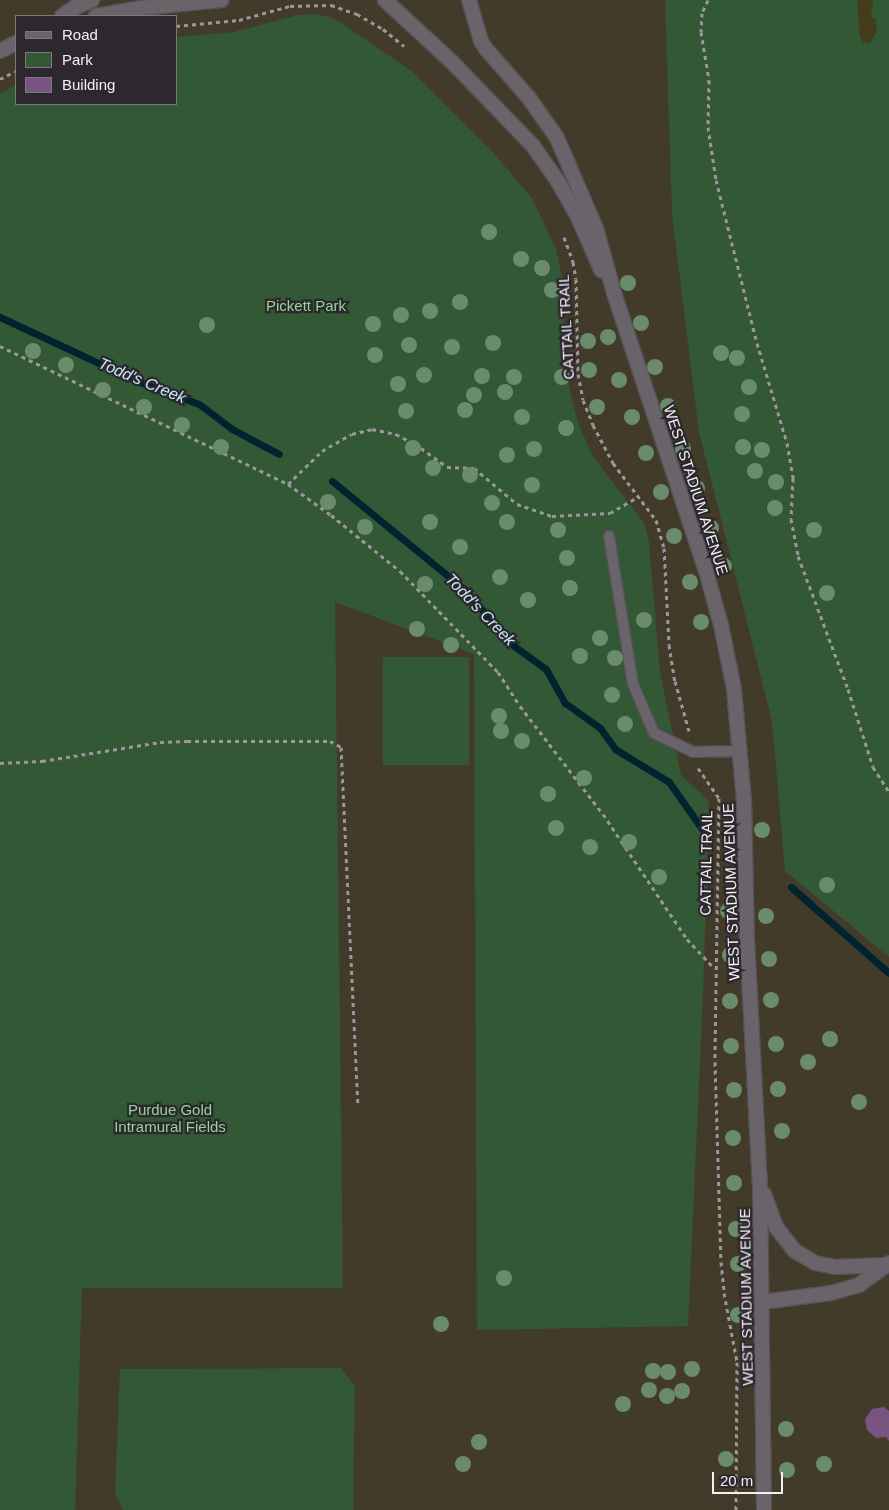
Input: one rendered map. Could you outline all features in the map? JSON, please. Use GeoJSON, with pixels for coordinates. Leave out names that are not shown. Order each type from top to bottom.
{"type":"FeatureCollection","features":[{"type":"Feature","properties":{"kind":"street"},"geometry":{"type":"LineString","coordinates":[[64,15],[92,0]]}},
{"type":"Feature","properties":{"kind":"street"},"geometry":{"type":"LineString","coordinates":[[102,15],[141,8],[222,0]]}},
{"type":"Feature","properties":{"kind":"street","name":"WEST STADIUM AVENUE"},"geometry":{"type":"LineString","coordinates":[[385,0],[452,62],[533,146],[557,180],[614,292]]}},
{"type":"Feature","properties":{"kind":"street","name":"WEST STADIUM AVENUE"},"geometry":{"type":"LineString","coordinates":[[469,0],[481,41],[486,49],[529,98],[557,138],[596,228],[614,292],[706,571],[721,625],[734,689],[742,751],[747,940],[760,1183],[764,1510]]}},
{"type":"Feature","properties":{"kind":"street"},"geometry":{"type":"LineString","coordinates":[[0,51],[15,44]]}},
{"type":"Feature","properties":{"kind":"street"},"geometry":{"type":"LineString","coordinates":[[760,1183],[776,1226],[796,1251],[814,1263],[835,1268],[887,1264]]}},
{"type":"Feature","properties":{"kind":"street"},"geometry":{"type":"LineString","coordinates":[[762,1302],[822,1295],[859,1285],[887,1264]]}},
{"type":"Feature","properties":{"kind":"lane"},"geometry":{"type":"LineString","coordinates":[[609,536],[633,684],[654,732],[693,752],[742,751]]}},
{"type":"Feature","properties":{"kind":"path"},"geometry":{"type":"LineString","coordinates":[[708,0],[702,13],[701,32],[709,80],[708,127],[716,180],[757,343],[787,443],[794,478],[792,519],[798,556],[848,689],[873,767],[889,792]]}},
{"type":"Feature","properties":{"kind":"path"},"geometry":{"type":"LineString","coordinates":[[178,26],[239,20],[290,6],[331,5],[358,14],[383,29],[411,52]]}},
{"type":"Feature","properties":{"kind":"path"},"geometry":{"type":"LineString","coordinates":[[0,79],[15,72]]}},
{"type":"Feature","properties":{"kind":"path","name":"CATTAIL TRAIL"},"geometry":{"type":"LineString","coordinates":[[561,230],[574,262],[578,374],[583,400],[593,425],[613,463],[656,520],[664,548],[669,644],[675,681],[690,735]]}},
{"type":"Feature","properties":{"kind":"path"},"geometry":{"type":"LineString","coordinates":[[0,346],[288,484],[331,515],[400,571],[493,665],[520,706],[603,814],[687,939],[715,969]]}},
{"type":"Feature","properties":{"kind":"path"},"geometry":{"type":"LineString","coordinates":[[288,484],[322,451],[352,434],[372,429],[396,434],[421,448],[447,467],[474,468],[517,504],[552,516],[610,513],[639,496]]}},
{"type":"Feature","properties":{"kind":"path"},"geometry":{"type":"LineString","coordinates":[[0,763],[42,761],[160,742],[330,741],[341,747],[358,1103]]}},
{"type":"Feature","properties":{"kind":"path","name":"CATTAIL TRAIL"},"geometry":{"type":"LineString","coordinates":[[696,764],[719,798],[715,1062],[721,1262],[724,1293],[737,1362],[736,1510]]}},
{"type":"Feature","properties":{"kind":"shaded area"},"geometry":{"type":"Polygon","coordinates":[[[0,0],[889,0],[889,1510],[0,1510],[0,0]]]}},
{"type":"Feature","properties":{"kind":"green space"},"geometry":{"type":"Polygon","coordinates":[[[665,0],[889,0],[889,957],[785,871],[772,721],[699,432],[672,214],[665,0]]]}},
{"type":"Feature","properties":{"kind":"green space","name":"Pickett Park"},"geometry":{"type":"Polygon","coordinates":[[[317,14],[335,19],[413,72],[490,149],[532,198],[556,249],[564,287],[564,334],[569,387],[577,420],[592,455],[644,523],[649,542],[660,672],[681,775],[709,801],[703,995],[688,1326],[477,1330],[474,654],[335,602],[343,1288],[82,1288],[75,1510],[0,1510],[0,94],[15,86],[15,105],[178,105],[178,37],[234,32],[298,15],[317,14]]]}},
{"type":"Feature","properties":{"kind":"green space"},"geometry":{"type":"Polygon","coordinates":[[[383,657],[469,657],[469,765],[383,765],[383,657]]]}},
{"type":"Feature","properties":{"kind":"green space"},"geometry":{"type":"Polygon","coordinates":[[[341,1368],[355,1386],[353,1510],[123,1510],[115,1493],[120,1369],[341,1368]]]}},
{"type":"Feature","properties":{"kind":"sand"},"geometry":{"type":"Polygon","coordinates":[[[857,0],[873,0],[871,16],[876,20],[877,32],[870,43],[863,42],[860,37],[857,0]]]}},
{"type":"Feature","properties":{"kind":"building"},"geometry":{"type":"Polygon","coordinates":[[[884,1407],[889,1411],[889,1441],[886,1437],[876,1438],[867,1430],[865,1419],[872,1409],[884,1407]]]}},
{"type":"Feature","properties":{"kind":"waterway","name":"Todd's Creek"},"geometry":{"type":"LineString","coordinates":[[0,317],[137,381],[199,404],[232,429],[279,454]]}},
{"type":"Feature","properties":{"kind":"waterway","name":"Todd's Creek"},"geometry":{"type":"LineString","coordinates":[[332,481],[465,590],[514,646],[546,669],[565,703],[600,728],[615,749],[669,782],[702,829]]}},
{"type":"Feature","properties":{"kind":"waterway","name":"Todd's Creek"},"geometry":{"type":"LineString","coordinates":[[791,887],[889,973]]}},
{"type":"Feature","properties":{"kind":"park label","name":"Purdue Gold Intramural Fields"},"geometry":{"type":"Point","coordinates":[170,1118]}}]}
